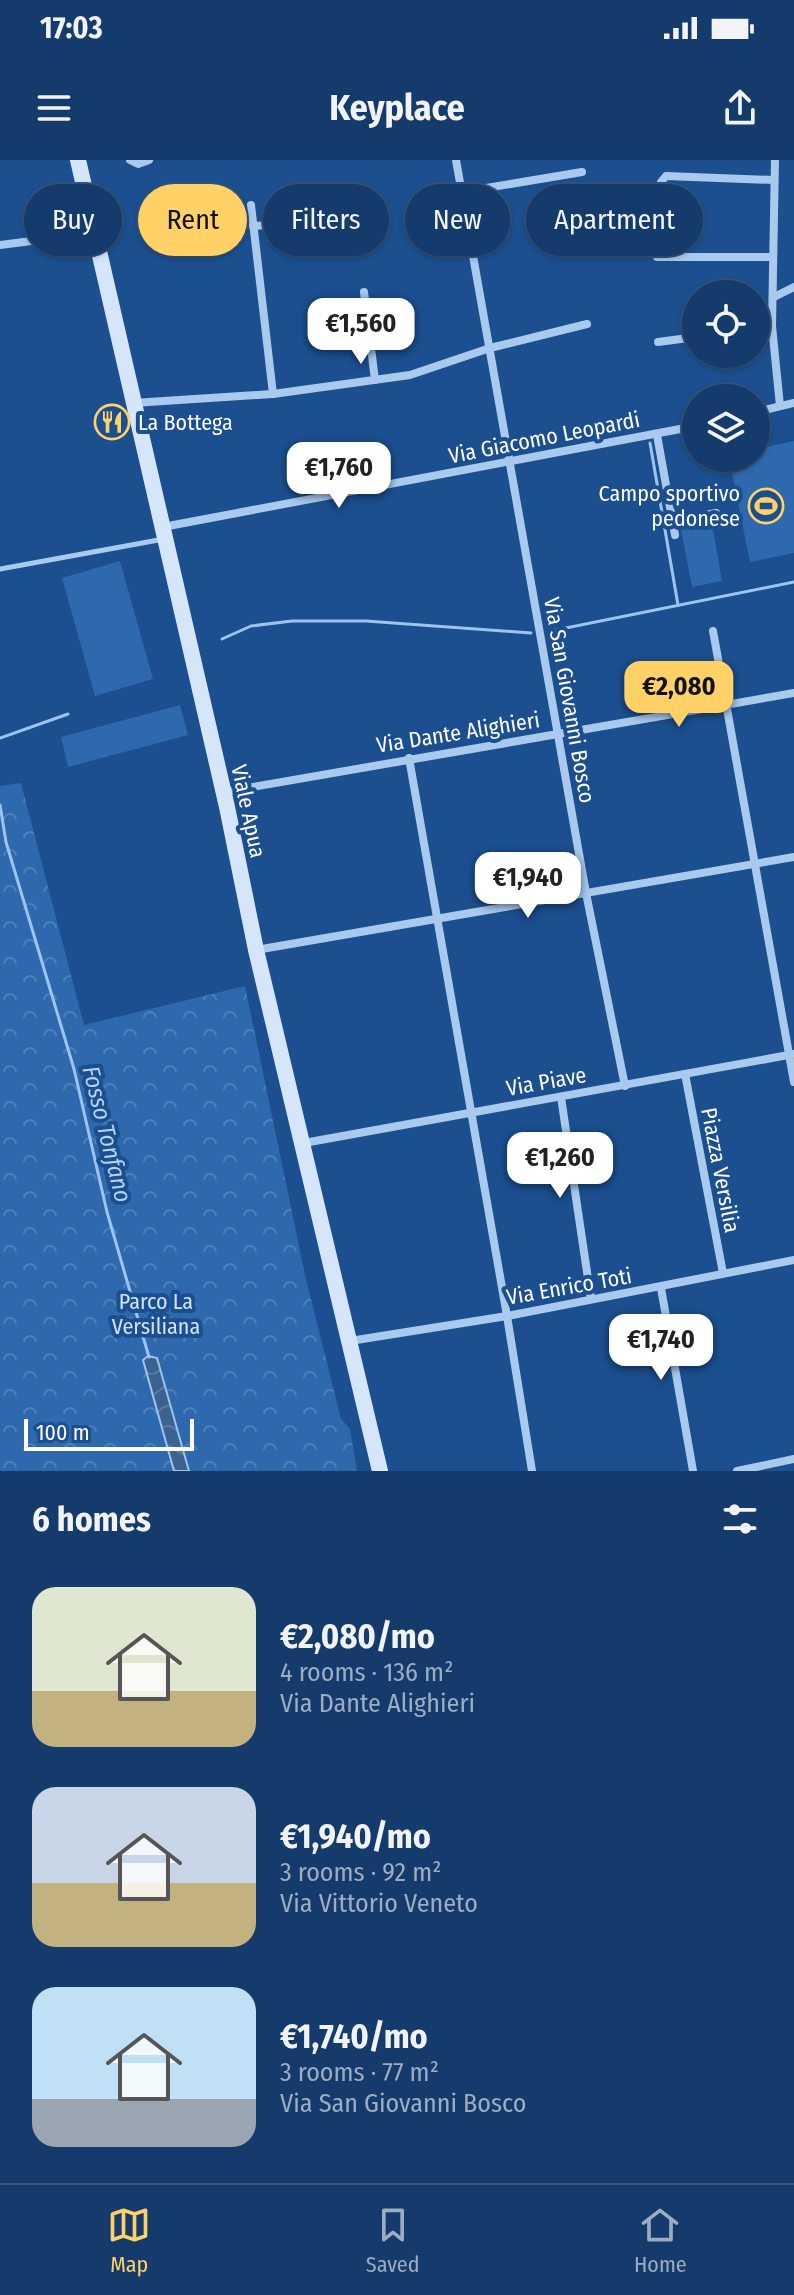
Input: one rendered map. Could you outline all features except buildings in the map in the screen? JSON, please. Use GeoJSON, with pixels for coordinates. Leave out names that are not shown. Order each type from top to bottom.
{"type":"FeatureCollection","features":[{"type":"Feature","properties":{"kind":"street","name":"Viale Apua"},"geometry":{"type":"LineString","coordinates":[[78,160],[84,184]]}},
{"type":"Feature","properties":{"kind":"street"},"geometry":{"type":"LineString","coordinates":[[130,160],[138,164],[149,160]]}},
{"type":"Feature","properties":{"kind":"street","name":"Via San Giovanni Bosco"},"geometry":{"type":"LineString","coordinates":[[456,160],[460,184]]}},
{"type":"Feature","properties":{"kind":"street"},"geometry":{"type":"LineString","coordinates":[[775,160],[772,326],[780,406]]}},
{"type":"Feature","properties":{"kind":"street"},"geometry":{"type":"LineString","coordinates":[[510,184],[582,172]]}},
{"type":"Feature","properties":{"kind":"street"},"geometry":{"type":"LineString","coordinates":[[773,257],[657,257],[661,182],[666,176],[774,180]]}},
{"type":"Feature","properties":{"kind":"street"},"geometry":{"type":"LineString","coordinates":[[251,205],[273,394]]}},
{"type":"Feature","properties":{"kind":"street"},"geometry":{"type":"LineString","coordinates":[[253,226],[263,225]]}},
{"type":"Feature","properties":{"kind":"street"},"geometry":{"type":"LineString","coordinates":[[0,245],[24,242]]}},
{"type":"Feature","properties":{"kind":"street","name":"Viale Apua"},"geometry":{"type":"LineString","coordinates":[[100,256],[223,792],[256,950],[380,1471]]}},
{"type":"Feature","properties":{"kind":"street","name":"Via San Giovanni Bosco"},"geometry":{"type":"LineString","coordinates":[[473,256],[586,893],[625,1086]]}},
{"type":"Feature","properties":{"kind":"street"},"geometry":{"type":"LineString","coordinates":[[774,297],[794,287]]}},
{"type":"Feature","properties":{"kind":"street"},"geometry":{"type":"LineString","coordinates":[[364,292],[375,380]]}},
{"type":"Feature","properties":{"kind":"street"},"geometry":{"type":"LineString","coordinates":[[133,403],[273,394],[375,380],[431,370],[490,348],[587,324]]}},
{"type":"Feature","properties":{"kind":"street"},"geometry":{"type":"LineString","coordinates":[[658,342],[682,339]]}},
{"type":"Feature","properties":{"kind":"street"},"geometry":{"type":"LineString","coordinates":[[770,408],[794,403]]}},
{"type":"Feature","properties":{"kind":"street","name":"Via Giacomo Leopardi"},"geometry":{"type":"LineString","coordinates":[[163,533],[682,429]]}},
{"type":"Feature","properties":{"kind":"street"},"geometry":{"type":"LineString","coordinates":[[657,435],[675,535]]}},
{"type":"Feature","properties":{"kind":"street"},"geometry":{"type":"LineString","coordinates":[[673,521],[716,513]]}},
{"type":"Feature","properties":{"kind":"street"},"geometry":{"type":"LineString","coordinates":[[713,631],[792,1054],[794,1082]]}},
{"type":"Feature","properties":{"kind":"street","name":"Via Dante Alighieri"},"geometry":{"type":"LineString","coordinates":[[223,792],[794,693]]}},
{"type":"Feature","properties":{"kind":"street"},"geometry":{"type":"LineString","coordinates":[[409,758],[532,1471]]}},
{"type":"Feature","properties":{"kind":"street"},"geometry":{"type":"LineString","coordinates":[[256,950],[794,857]]}},
{"type":"Feature","properties":{"kind":"street","name":"Via Piave"},"geometry":{"type":"LineString","coordinates":[[304,1143],[792,1054]]}},
{"type":"Feature","properties":{"kind":"street","name":"Piazza Versilia"},"geometry":{"type":"LineString","coordinates":[[685,1074],[723,1273]]}},
{"type":"Feature","properties":{"kind":"street"},"geometry":{"type":"LineString","coordinates":[[561,1097],[591,1299]]}},
{"type":"Feature","properties":{"kind":"street","name":"Via Enrico Toti"},"geometry":{"type":"LineString","coordinates":[[350,1341],[661,1288],[794,1260]]}},
{"type":"Feature","properties":{"kind":"street"},"geometry":{"type":"LineString","coordinates":[[661,1288],[693,1471]]}},
{"type":"Feature","properties":{"kind":"street"},"geometry":{"type":"LineString","coordinates":[[737,1471],[794,1459]]}},
{"type":"Feature","properties":{"kind":"lane"},"geometry":{"type":"LineString","coordinates":[[0,569],[163,533]]}},
{"type":"Feature","properties":{"kind":"green space","name":"Campo sportivo pedonese"},"geometry":{"type":"Polygon","coordinates":[[[794,441],[794,553],[750,562],[732,472],[770,472],[770,446],[794,441]]]}},
{"type":"Feature","properties":{"kind":"green space"},"geometry":{"type":"Polygon","coordinates":[[[711,518],[722,581],[692,587],[680,524],[711,518]]]}},
{"type":"Feature","properties":{"kind":"green space"},"geometry":{"type":"Polygon","coordinates":[[[120,561],[153,679],[95,696],[62,578],[120,561]]]}},
{"type":"Feature","properties":{"kind":"green space"},"geometry":{"type":"Polygon","coordinates":[[[180,705],[188,735],[68,767],[61,737],[180,705]]]}},
{"type":"Feature","properties":{"kind":"green space","name":"Parco La Versiliana"},"geometry":{"type":"Polygon","coordinates":[[[21,783],[84,1025],[245,986],[305,1275],[341,1419],[350,1429],[357,1471],[0,1471],[0,786],[21,783]]]}},
{"type":"Feature","properties":{"kind":"water"},"geometry":{"type":"Polygon","coordinates":[[[148,1356],[157,1358],[189,1471],[174,1471],[143,1360],[148,1356]]]}},
{"type":"Feature","properties":{"kind":"waterway"},"geometry":{"type":"LineString","coordinates":[[650,443],[678,605]]}},
{"type":"Feature","properties":{"kind":"waterway"},"geometry":{"type":"LineString","coordinates":[[551,631],[794,582]]}},
{"type":"Feature","properties":{"kind":"waterway"},"geometry":{"type":"LineString","coordinates":[[222,639],[251,626],[292,621],[366,621],[531,633]]}},
{"type":"Feature","properties":{"kind":"waterway"},"geometry":{"type":"LineString","coordinates":[[0,738],[68,714]]}},
{"type":"Feature","properties":{"kind":"waterway","name":"Fosso Tonfano"},"geometry":{"type":"LineString","coordinates":[[0,805],[6,842],[74,1069],[107,1212],[149,1357]]}},
{"type":"Feature","properties":{"kind":"place","name":"La Bottega"},"geometry":{"type":"Point","coordinates":[112,422]}},
{"type":"Feature","properties":{"kind":"place","name":"Campo sportivo pedonese"},"geometry":{"type":"Point","coordinates":[766,506]}}]}
